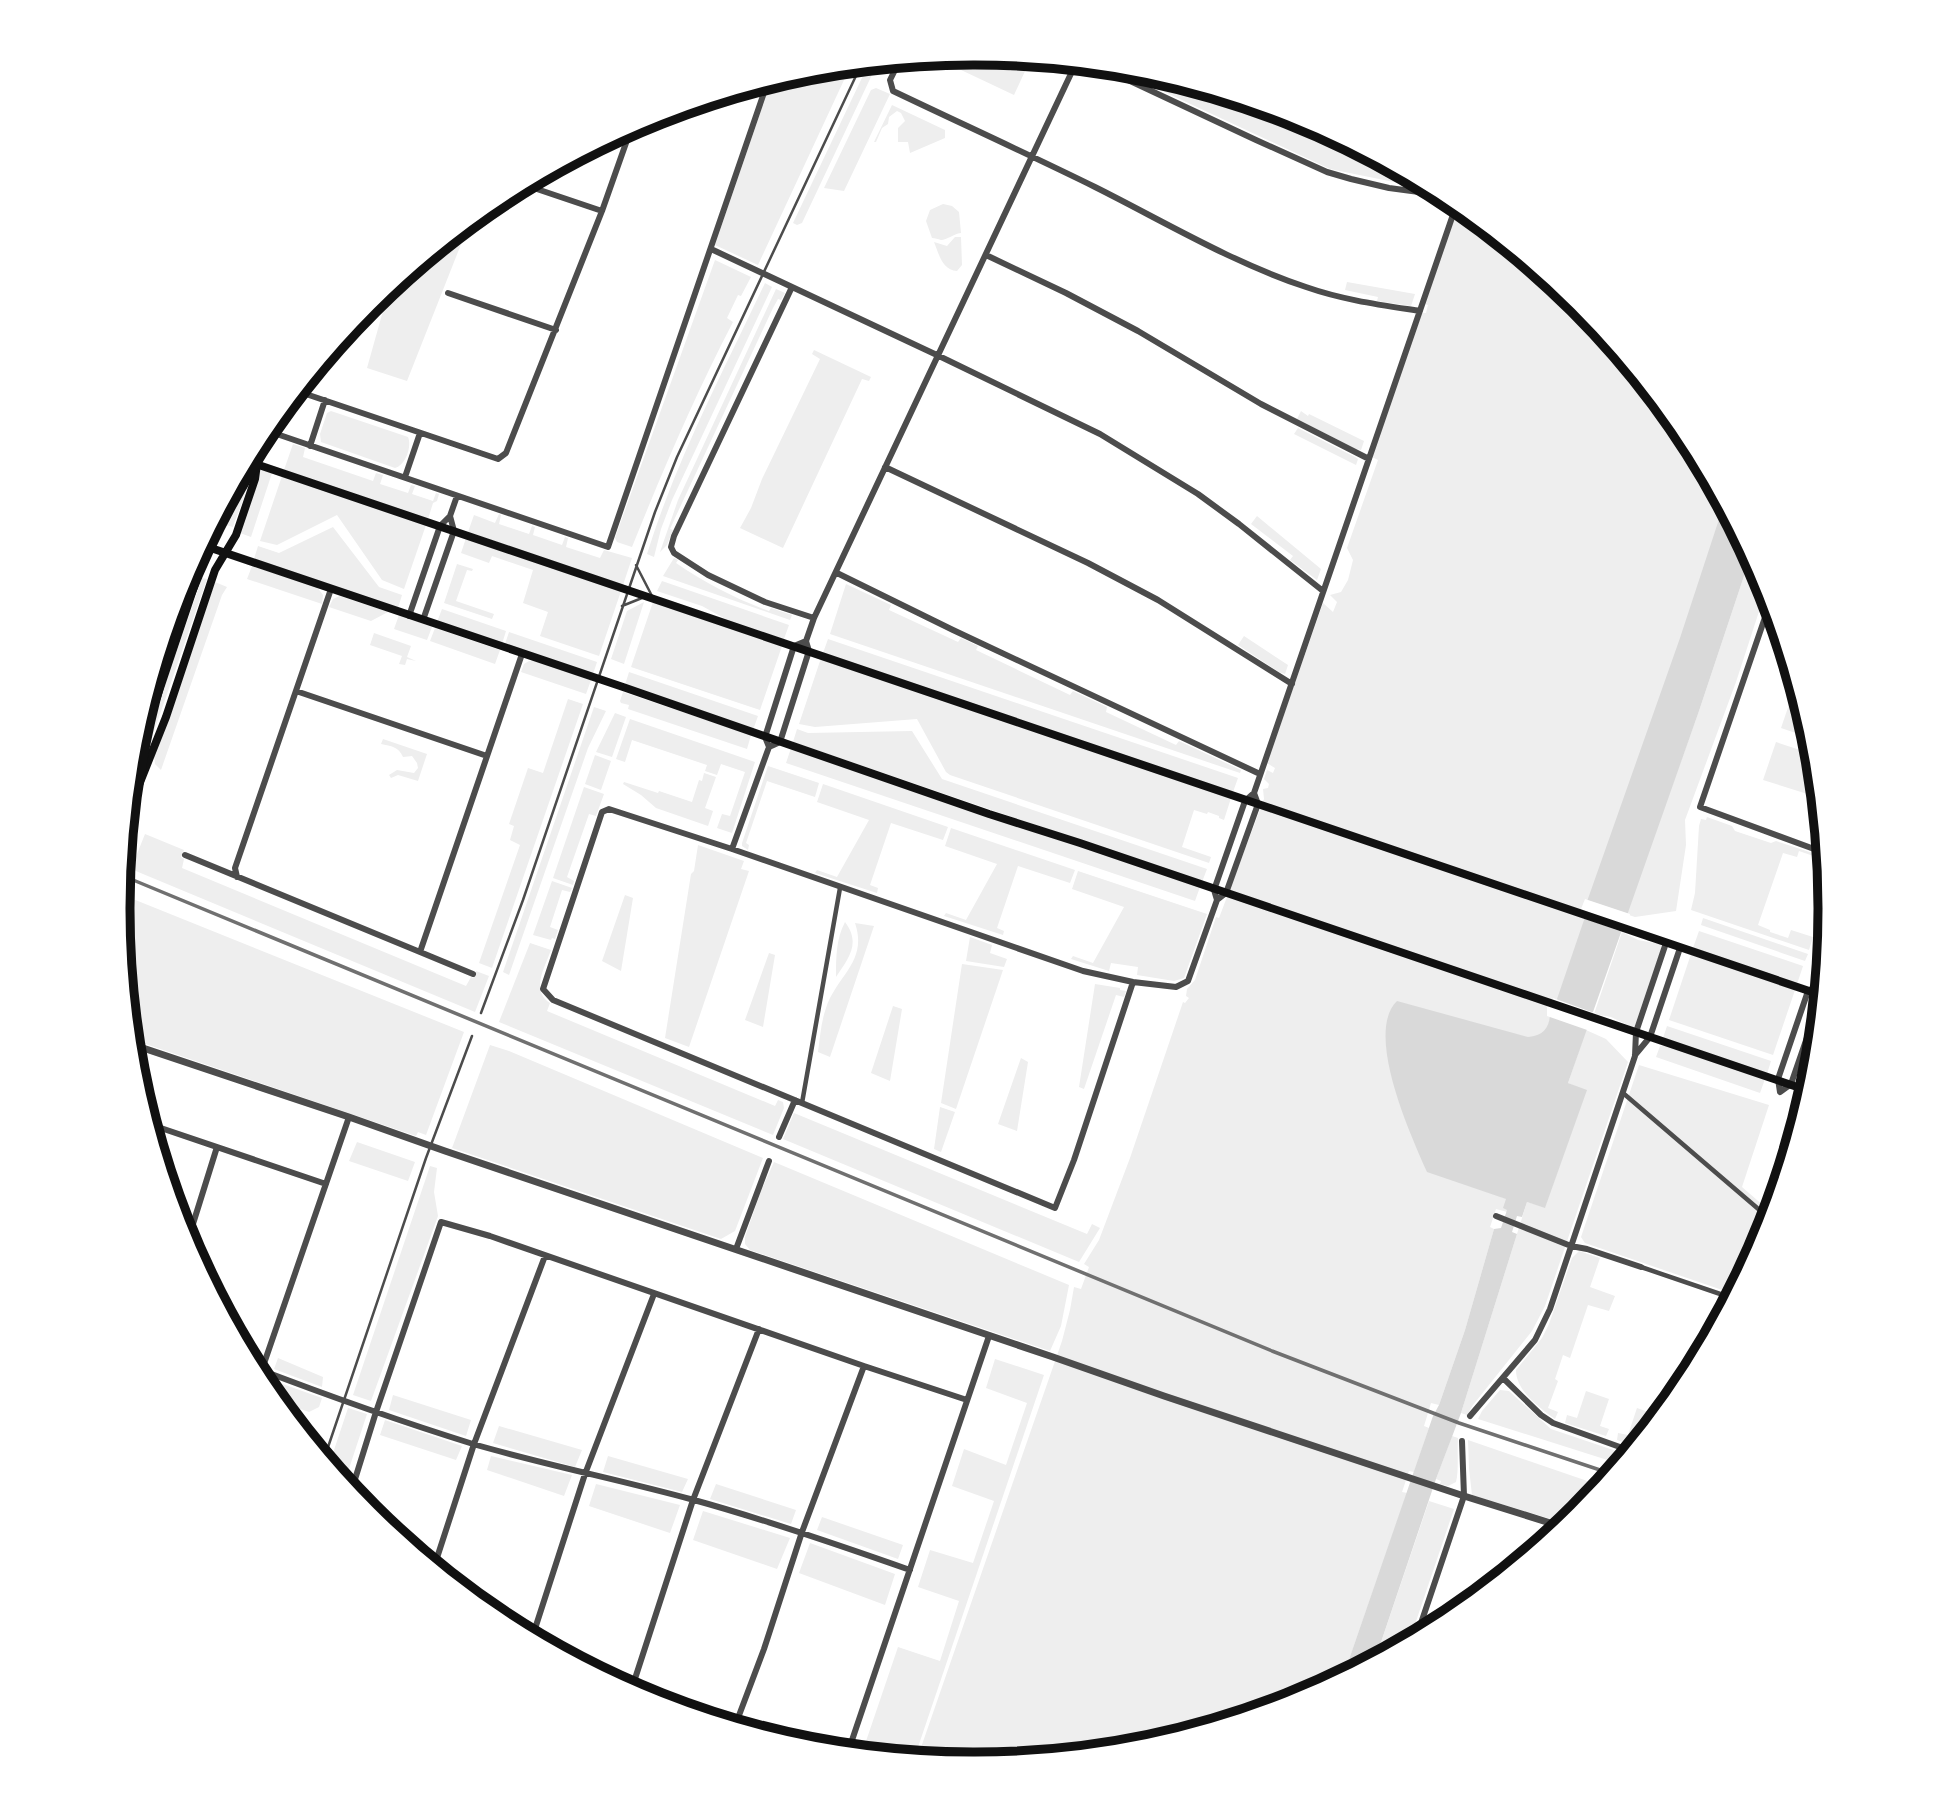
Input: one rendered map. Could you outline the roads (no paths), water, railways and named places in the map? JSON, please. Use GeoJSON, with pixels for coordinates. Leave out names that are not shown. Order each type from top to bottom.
{"type":"FeatureCollection","features":[{"type":"Feature","properties":{"kind":"main road"},"geometry":{"type":"LineString","coordinates":[[257,464],[1813,993]]}},
{"type":"Feature","properties":{"kind":"main road"},"geometry":{"type":"LineString","coordinates":[[142,770],[166,717],[215,570],[236,535],[255,479],[257,464]]}},
{"type":"Feature","properties":{"kind":"main road"},"geometry":{"type":"LineString","coordinates":[[212,546],[765,737],[1799,1087]]}},
{"type":"Feature","properties":{"kind":"main road"},"geometry":{"type":"LineString","coordinates":[[161,684],[192,591]]}},
{"type":"Feature","properties":{"kind":"street"},"geometry":{"type":"LineString","coordinates":[[895,69],[890,80],[893,91],[1032,156],[1225,255],[1308,288],[1357,301],[1420,311]]}},
{"type":"Feature","properties":{"kind":"street"},"geometry":{"type":"LineString","coordinates":[[769,747],[780,742],[809,651],[806,641],[814,618],[1072,71]]}},
{"type":"Feature","properties":{"kind":"street"},"geometry":{"type":"LineString","coordinates":[[1125,79],[1327,172],[1351,180],[1419,192]]}},
{"type":"Feature","properties":{"kind":"street"},"geometry":{"type":"LineString","coordinates":[[276,434],[608,547],[764,92]]}},
{"type":"Feature","properties":{"kind":"street"},"geometry":{"type":"LineString","coordinates":[[306,394],[498,459],[506,453],[556,330],[627,140]]}},
{"type":"Feature","properties":{"kind":"street"},"geometry":{"type":"LineString","coordinates":[[535,188],[602,211]]}},
{"type":"Feature","properties":{"kind":"street"},"geometry":{"type":"LineString","coordinates":[[1217,900],[1214,890],[1245,800],[1254,793],[1453,214]]}},
{"type":"Feature","properties":{"kind":"street"},"geometry":{"type":"LineString","coordinates":[[711,249],[1100,434],[1198,494],[1324,591]]}},
{"type":"Feature","properties":{"kind":"street"},"geometry":{"type":"LineString","coordinates":[[986,255],[1139,331],[1261,404],[1369,459]]}},
{"type":"Feature","properties":{"kind":"street"},"geometry":{"type":"LineString","coordinates":[[792,287],[671,547],[674,553],[739,591],[814,618]]}},
{"type":"Feature","properties":{"kind":"street"},"geometry":{"type":"LineString","coordinates":[[448,293],[556,330]]}},
{"type":"Feature","properties":{"kind":"street"},"geometry":{"type":"LineString","coordinates":[[310,446],[325,400]]}},
{"type":"Feature","properties":{"kind":"street"},"geometry":{"type":"LineString","coordinates":[[405,477],[420,433]]}},
{"type":"Feature","properties":{"kind":"street"},"geometry":{"type":"LineString","coordinates":[[885,467],[1088,563],[1158,600],[1292,684]]}},
{"type":"Feature","properties":{"kind":"street"},"geometry":{"type":"LineString","coordinates":[[410,616],[440,526],[450,516],[457,496]]}},
{"type":"Feature","properties":{"kind":"street"},"geometry":{"type":"LineString","coordinates":[[423,620],[454,531],[450,516]]}},
{"type":"Feature","properties":{"kind":"street"},"geometry":{"type":"LineString","coordinates":[[837,573],[1260,774]]}},
{"type":"Feature","properties":{"kind":"street"},"geometry":{"type":"LineString","coordinates":[[237,877],[234,868],[331,589]]}},
{"type":"Feature","properties":{"kind":"street"},"geometry":{"type":"LineString","coordinates":[[1766,617],[1700,807],[1816,850]]}},
{"type":"Feature","properties":{"kind":"street"},"geometry":{"type":"LineString","coordinates":[[732,849],[769,747],[765,737],[794,646],[806,641]]}},
{"type":"Feature","properties":{"kind":"street"},"geometry":{"type":"LineString","coordinates":[[420,952],[522,654]]}},
{"type":"Feature","properties":{"kind":"street"},"geometry":{"type":"LineString","coordinates":[[296,691],[487,756]]}},
{"type":"Feature","properties":{"kind":"street"},"geometry":{"type":"LineString","coordinates":[[1133,982],[1074,1160],[1055,1208],[552,1000],[543,989],[602,812],[609,809],[1083,971],[1133,982],[1177,987],[1188,981],[1217,900],[1226,893],[1258,804],[1254,793]]}},
{"type":"Feature","properties":{"kind":"street"},"geometry":{"type":"LineString","coordinates":[[185,855],[473,974]]}},
{"type":"Feature","properties":{"kind":"street"},"geometry":{"type":"LineString","coordinates":[[803,1103],[840,888]]}},
{"type":"Feature","properties":{"kind":"street"},"geometry":{"type":"LineString","coordinates":[[1470,1416],[1535,1340],[1550,1309],[1635,1056],[1636,1031],[1666,943]]}},
{"type":"Feature","properties":{"kind":"street"},"geometry":{"type":"LineString","coordinates":[[1635,1056],[1650,1037],[1680,948]]}},
{"type":"Feature","properties":{"kind":"street"},"geometry":{"type":"LineString","coordinates":[[1778,1101],[1778,1079],[1808,991],[1814,987]]}},
{"type":"Feature","properties":{"kind":"street"},"geometry":{"type":"LineString","coordinates":[[1780,1091],[1791,1084],[1809,1031]]}},
{"type":"Feature","properties":{"kind":"street"},"geometry":{"type":"LineString","coordinates":[[142,1048],[1164,1396],[1551,1523]]}},
{"type":"Feature","properties":{"kind":"street"},"geometry":{"type":"LineString","coordinates":[[1622,1092],[1761,1212]]}},
{"type":"Feature","properties":{"kind":"street"},"geometry":{"type":"LineString","coordinates":[[779,1137],[794,1100]]}},
{"type":"Feature","properties":{"kind":"street"},"geometry":{"type":"LineString","coordinates":[[262,1361],[349,1117]]}},
{"type":"Feature","properties":{"kind":"street"},"geometry":{"type":"LineString","coordinates":[[159,1127],[326,1184]]}},
{"type":"Feature","properties":{"kind":"street"},"geometry":{"type":"LineString","coordinates":[[192,1226],[217,1147]]}},
{"type":"Feature","properties":{"kind":"street"},"geometry":{"type":"LineString","coordinates":[[736,1250],[769,1161]]}},
{"type":"Feature","properties":{"kind":"street"},"geometry":{"type":"LineString","coordinates":[[1496,1216],[1571,1246],[1724,1295]]}},
{"type":"Feature","properties":{"kind":"street"},"geometry":{"type":"LineString","coordinates":[[355,1481],[441,1222],[490,1236],[967,1400]]}},
{"type":"Feature","properties":{"kind":"street"},"geometry":{"type":"LineString","coordinates":[[437,1559],[474,1444],[545,1256]]}},
{"type":"Feature","properties":{"kind":"street"},"geometry":{"type":"LineString","coordinates":[[535,1629],[585,1474],[654,1294]]}},
{"type":"Feature","properties":{"kind":"street"},"geometry":{"type":"LineString","coordinates":[[634,1680],[693,1500],[759,1329]]}},
{"type":"Feature","properties":{"kind":"street"},"geometry":{"type":"LineString","coordinates":[[851,1743],[989,1336]]}},
{"type":"Feature","properties":{"kind":"street"},"geometry":{"type":"LineString","coordinates":[[738,1718],[764,1649],[802,1532],[864,1366]]}},
{"type":"Feature","properties":{"kind":"street"},"geometry":{"type":"LineString","coordinates":[[272,1377],[474,1444],[693,1500],[802,1532],[911,1570]]}},
{"type":"Feature","properties":{"kind":"street"},"geometry":{"type":"LineString","coordinates":[[1503,1378],[1553,1423],[1622,1448]]}},
{"type":"Feature","properties":{"kind":"street"},"geometry":{"type":"LineString","coordinates":[[1422,1623],[1464,1496],[1462,1441]]}},
{"type":"Feature","properties":{"kind":"lane"},"geometry":{"type":"LineString","coordinates":[[481,1013],[523,900],[636,565],[677,457],[858,73]]}},
{"type":"Feature","properties":{"kind":"lane"},"geometry":{"type":"LineString","coordinates":[[622,606],[642,598],[653,598],[636,565]]}},
{"type":"Feature","properties":{"kind":"lane"},"geometry":{"type":"LineString","coordinates":[[327,1449],[430,1146],[472,1036]]}},
{"type":"Feature","properties":{"kind":"railway"},"geometry":{"type":"LineString","coordinates":[[131,879],[1272,1351],[1459,1423],[1603,1471]]}}]}
